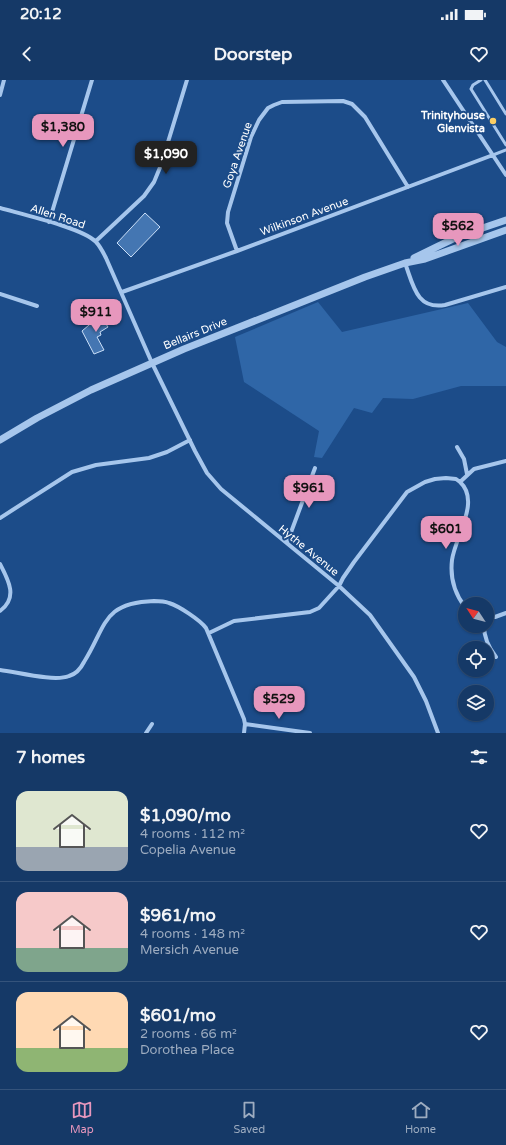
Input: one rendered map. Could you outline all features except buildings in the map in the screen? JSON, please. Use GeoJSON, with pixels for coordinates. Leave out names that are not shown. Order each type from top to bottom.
{"type":"FeatureCollection","features":[{"type":"Feature","properties":{"kind":"street"},"geometry":{"type":"LineString","coordinates":[[0,95],[4,80]]}},
{"type":"Feature","properties":{"kind":"street"},"geometry":{"type":"LineString","coordinates":[[49,222],[92,80]]}},
{"type":"Feature","properties":{"kind":"street"},"geometry":{"type":"LineString","coordinates":[[96,241],[144,196],[154,182],[161,165],[187,80]]}},
{"type":"Feature","properties":{"kind":"street"},"geometry":{"type":"LineString","coordinates":[[443,80],[506,175]]}},
{"type":"Feature","properties":{"kind":"street","name":"Goya Avenue"},"geometry":{"type":"LineString","coordinates":[[237,251],[227,223],[228,212],[251,137],[257,123],[266,110],[276,104],[286,102],[343,101],[352,104],[365,117],[408,187]]}},
{"type":"Feature","properties":{"kind":"street","name":"Wilkinson Avenue"},"geometry":{"type":"LineString","coordinates":[[122,292],[237,251],[493,155]]}},
{"type":"Feature","properties":{"kind":"street","name":"Allen Road"},"geometry":{"type":"LineString","coordinates":[[0,208],[49,222],[81,233],[96,241],[122,292],[152,363]]}},
{"type":"Feature","properties":{"kind":"street"},"geometry":{"type":"LineString","coordinates":[[405,263],[459,236],[506,220]]}},
{"type":"Feature","properties":{"kind":"street"},"geometry":{"type":"LineString","coordinates":[[405,263],[425,259],[506,230]]}},
{"type":"Feature","properties":{"kind":"street"},"geometry":{"type":"LineString","coordinates":[[405,263],[419,297],[424,302],[435,306],[445,305],[506,286]]}},
{"type":"Feature","properties":{"kind":"street","name":"Bellairs Drive"},"geometry":{"type":"LineString","coordinates":[[0,440],[37,418],[91,390],[184,349],[318,295],[405,263]]}},
{"type":"Feature","properties":{"kind":"street"},"geometry":{"type":"LineString","coordinates":[[0,294],[37,306]]}},
{"type":"Feature","properties":{"kind":"street","name":"Hythe Avenue"},"geometry":{"type":"LineString","coordinates":[[152,363],[207,473],[218,486],[339,586],[370,615],[414,677],[426,701],[438,733]]}},
{"type":"Feature","properties":{"kind":"street"},"geometry":{"type":"LineString","coordinates":[[0,518],[72,472],[96,465],[149,458],[167,452],[190,440]]}},
{"type":"Feature","properties":{"kind":"street"},"geometry":{"type":"LineString","coordinates":[[457,447],[464,459],[467,474]]}},
{"type":"Feature","properties":{"kind":"street"},"geometry":{"type":"LineString","coordinates":[[460,482],[474,469],[506,461]]}},
{"type":"Feature","properties":{"kind":"street"},"geometry":{"type":"LineString","coordinates":[[287,543],[315,468]]}},
{"type":"Feature","properties":{"kind":"street"},"geometry":{"type":"LineString","coordinates":[[209,633],[234,621],[310,612],[319,608],[339,586],[354,562],[407,492],[425,482],[435,479],[456,479],[465,486],[469,500],[453,555],[452,573],[456,592],[459,597]]}},
{"type":"Feature","properties":{"kind":"street"},"geometry":{"type":"LineString","coordinates":[[0,564],[9,587],[11,597],[7,605],[0,611]]}},
{"type":"Feature","properties":{"kind":"street"},"geometry":{"type":"LineString","coordinates":[[0,670],[56,678],[71,676],[81,667],[110,616],[121,607],[133,603],[153,601],[168,602],[180,608],[204,625],[209,633],[244,717],[244,733]]}},
{"type":"Feature","properties":{"kind":"street"},"geometry":{"type":"LineString","coordinates":[[494,616],[500,616],[506,613]]}},
{"type":"Feature","properties":{"kind":"street"},"geometry":{"type":"LineString","coordinates":[[484,633],[488,644],[496,656]]}},
{"type":"Feature","properties":{"kind":"street"},"geometry":{"type":"LineString","coordinates":[[146,733],[152,724]]}},
{"type":"Feature","properties":{"kind":"street"},"geometry":{"type":"LineString","coordinates":[[245,724],[310,733]]}},
{"type":"Feature","properties":{"kind":"lane"},"geometry":{"type":"LineString","coordinates":[[481,80],[473,85],[471,89],[506,145]]}},
{"type":"Feature","properties":{"kind":"lane"},"geometry":{"type":"LineString","coordinates":[[485,80],[506,114]]}},
{"type":"Feature","properties":{"kind":"lane"},"geometry":{"type":"LineString","coordinates":[[493,155],[506,150]]}},
{"type":"Feature","properties":{"kind":"shaded area"},"geometry":{"type":"Polygon","coordinates":[[[318,302],[342,332],[468,303],[497,342],[506,347],[506,386],[461,386],[413,399],[383,398],[372,413],[354,408],[322,458],[314,457],[319,431],[244,382],[235,337],[318,302]]]}},
{"type":"Feature","properties":{"kind":"place","name":"Trinityhouse Glenvista"},"geometry":{"type":"Point","coordinates":[493,121]}}]}
